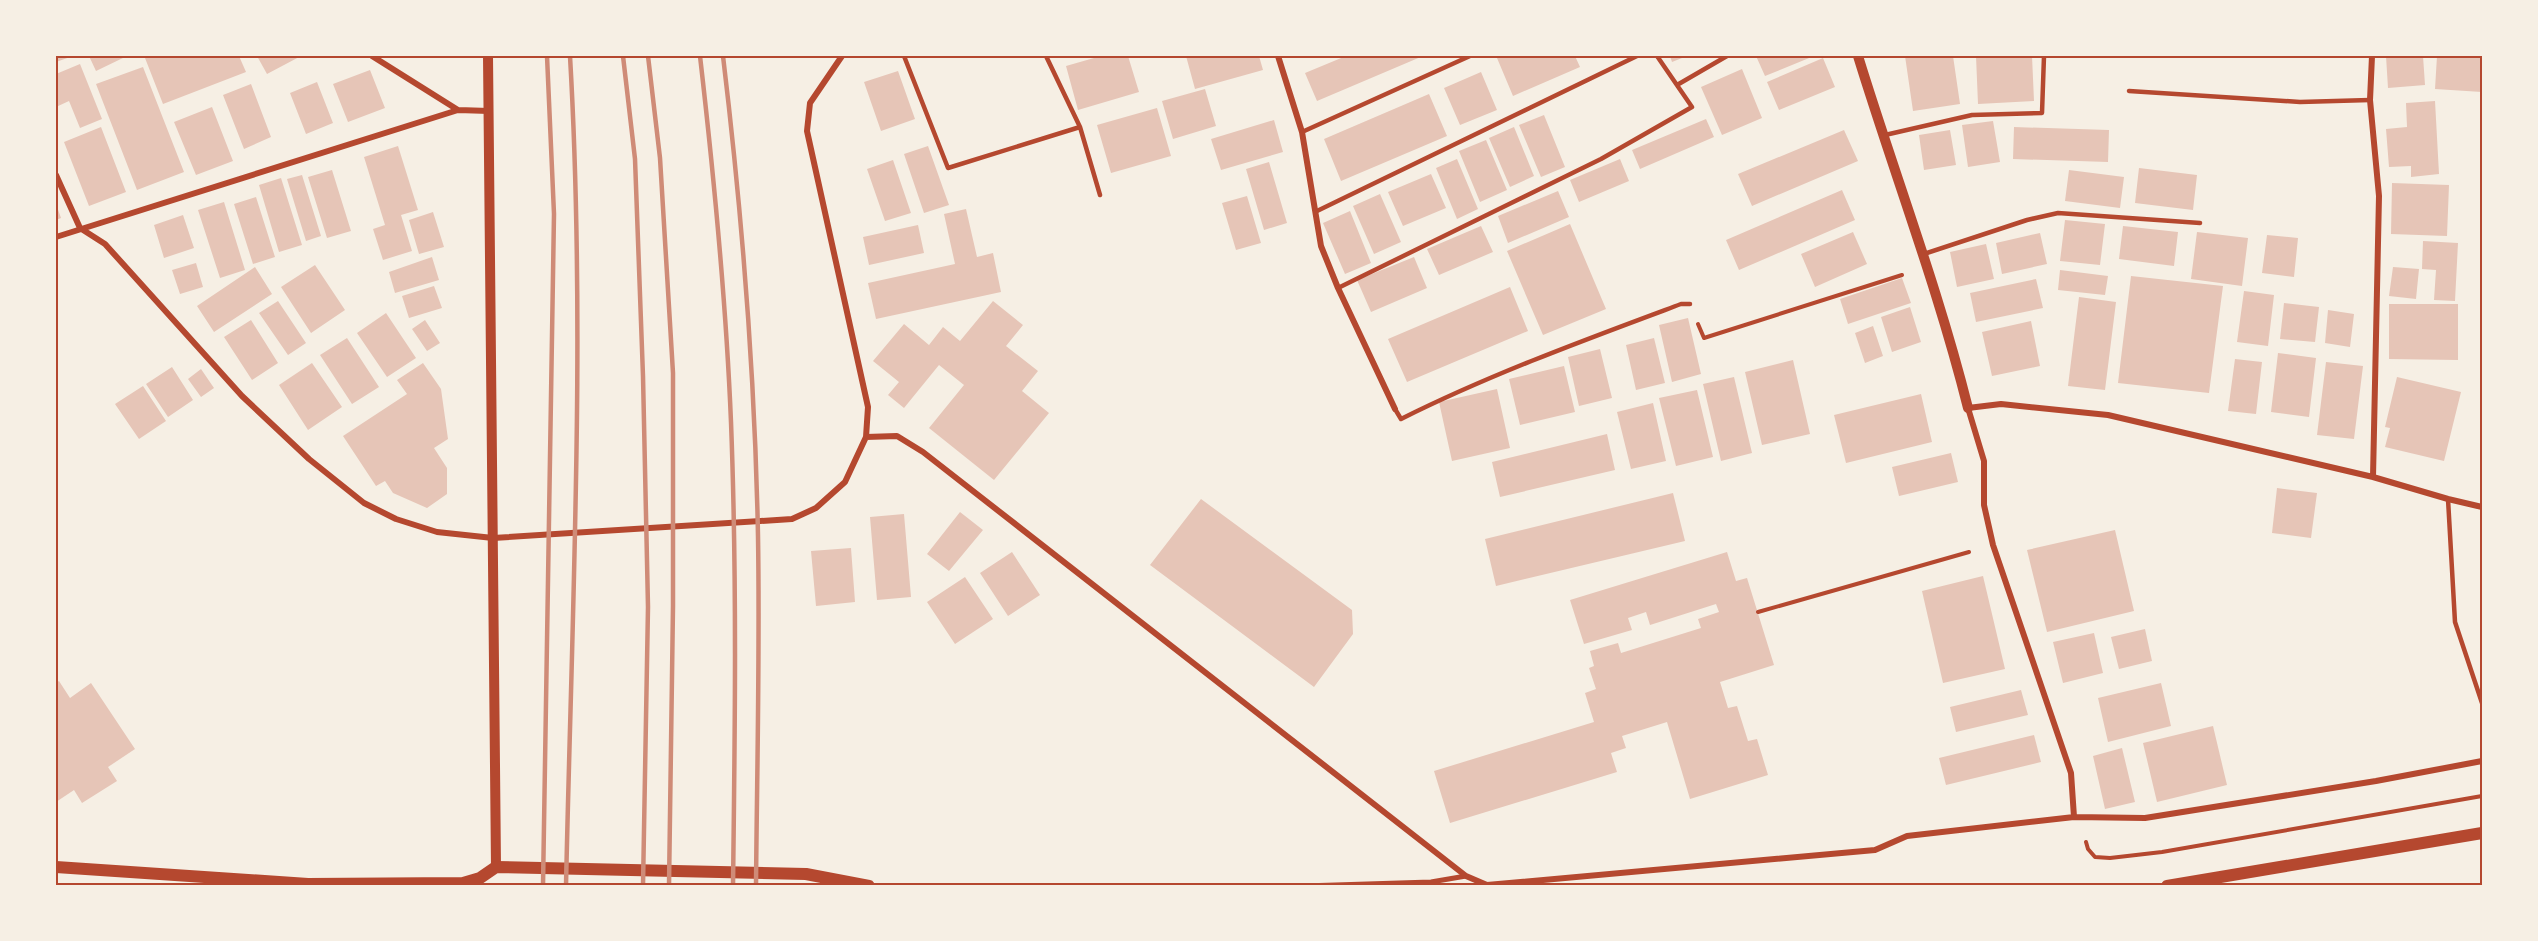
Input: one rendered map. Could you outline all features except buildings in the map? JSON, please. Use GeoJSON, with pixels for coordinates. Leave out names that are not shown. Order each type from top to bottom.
{"type":"FeatureCollection","features":[{"type":"Feature","properties":{"kind":"main road"},"geometry":{"type":"LineString","coordinates":[[2167,885],[2482,833]]}},
{"type":"Feature","properties":{"kind":"main road"},"geometry":{"type":"LineString","coordinates":[[56,867],[308,884],[463,883],[480,878],[496,867],[806,874],[869,885]]}},
{"type":"Feature","properties":{"kind":"street"},"geometry":{"type":"LineString","coordinates":[[372,56],[458,110]]}},
{"type":"Feature","properties":{"kind":"street"},"geometry":{"type":"LineString","coordinates":[[488,56],[496,867]]}},
{"type":"Feature","properties":{"kind":"street"},"geometry":{"type":"LineString","coordinates":[[56,175],[80,228],[105,244],[242,396],[309,459],[364,503],[396,519],[436,532],[493,538],[792,519],[816,508],[845,482],[866,437],[868,407],[807,131],[810,103],[842,56]]}},
{"type":"Feature","properties":{"kind":"street"},"geometry":{"type":"LineString","coordinates":[[1278,56],[1302,132],[1317,211],[1321,246],[1338,288],[1395,409]]}},
{"type":"Feature","properties":{"kind":"street"},"geometry":{"type":"LineString","coordinates":[[1858,56],[1882,136],[1928,266],[1984,461],[1984,505],[1993,545],[2071,773],[2078,818]]}},
{"type":"Feature","properties":{"kind":"street"},"geometry":{"type":"LineString","coordinates":[[2372,56],[2370,100],[2379,196],[2373,477]]}},
{"type":"Feature","properties":{"kind":"street"},"geometry":{"type":"LineString","coordinates":[[56,237],[458,110],[490,111]]}},
{"type":"Feature","properties":{"kind":"street"},"geometry":{"type":"LineString","coordinates":[[1968,408],[2001,404],[2108,415],[2373,477],[2482,507]]}},
{"type":"Feature","properties":{"kind":"street"},"geometry":{"type":"LineString","coordinates":[[866,437],[897,435],[923,452],[1466,876],[1487,885],[1875,850],[1907,836],[2078,818],[2145,818],[2376,781],[2482,760]]}},
{"type":"Feature","properties":{"kind":"street"},"geometry":{"type":"LineString","coordinates":[[1303,885],[1431,882],[1466,876]]}},
{"type":"Feature","properties":{"kind":"lane"},"geometry":{"type":"LineString","coordinates":[[904,56],[948,168],[1080,127]]}},
{"type":"Feature","properties":{"kind":"lane"},"geometry":{"type":"LineString","coordinates":[[1046,56],[1080,127],[1100,195]]}},
{"type":"Feature","properties":{"kind":"lane"},"geometry":{"type":"LineString","coordinates":[[1302,132],[1470,56]]}},
{"type":"Feature","properties":{"kind":"lane"},"geometry":{"type":"LineString","coordinates":[[1317,211],[1637,56]]}},
{"type":"Feature","properties":{"kind":"lane"},"geometry":{"type":"LineString","coordinates":[[1338,288],[1601,159],[1692,107],[1657,56]]}},
{"type":"Feature","properties":{"kind":"lane"},"geometry":{"type":"LineString","coordinates":[[1677,85],[1727,56]]}},
{"type":"Feature","properties":{"kind":"lane"},"geometry":{"type":"LineString","coordinates":[[1882,136],[1972,115],[2042,113],[2044,56]]}},
{"type":"Feature","properties":{"kind":"lane"},"geometry":{"type":"LineString","coordinates":[[2129,91],[2300,102],[2370,100]]}},
{"type":"Feature","properties":{"kind":"lane"},"geometry":{"type":"LineString","coordinates":[[1924,254],[2027,220],[2058,213],[2200,223]]}},
{"type":"Feature","properties":{"kind":"lane"},"geometry":{"type":"LineString","coordinates":[[1395,409],[1401,419],[1436,402],[1611,330],[1681,304],[1690,304]]}},
{"type":"Feature","properties":{"kind":"lane"},"geometry":{"type":"LineString","coordinates":[[2448,499],[2455,622],[2482,703]]}},
{"type":"Feature","properties":{"kind":"path"},"geometry":{"type":"LineString","coordinates":[[1690,304],[1704,338],[1928,266]]}},
{"type":"Feature","properties":{"kind":"path"},"geometry":{"type":"LineString","coordinates":[[1758,612],[1993,545]]}},
{"type":"Feature","properties":{"kind":"path"},"geometry":{"type":"LineString","coordinates":[[2078,818],[2088,849],[2095,857],[2110,858],[2162,852],[2482,796]]}},
{"type":"Feature","properties":{"kind":"railway"},"geometry":{"type":"LineString","coordinates":[[543,886],[554,214],[547,56]]}},
{"type":"Feature","properties":{"kind":"railway"},"geometry":{"type":"LineString","coordinates":[[566,886],[577,367],[575,160],[570,56]]}},
{"type":"Feature","properties":{"kind":"railway"},"geometry":{"type":"LineString","coordinates":[[623,56],[635,159],[643,376],[648,607],[643,886]]}},
{"type":"Feature","properties":{"kind":"railway"},"geometry":{"type":"LineString","coordinates":[[648,56],[660,158],[673,373],[673,606],[669,886]]}},
{"type":"Feature","properties":{"kind":"railway"},"geometry":{"type":"LineString","coordinates":[[700,56],[719,239],[731,422],[735,596],[733,886]]}},
{"type":"Feature","properties":{"kind":"railway"},"geometry":{"type":"LineString","coordinates":[[723,56],[736,175],[754,416],[759,623],[756,886]]}}]}
